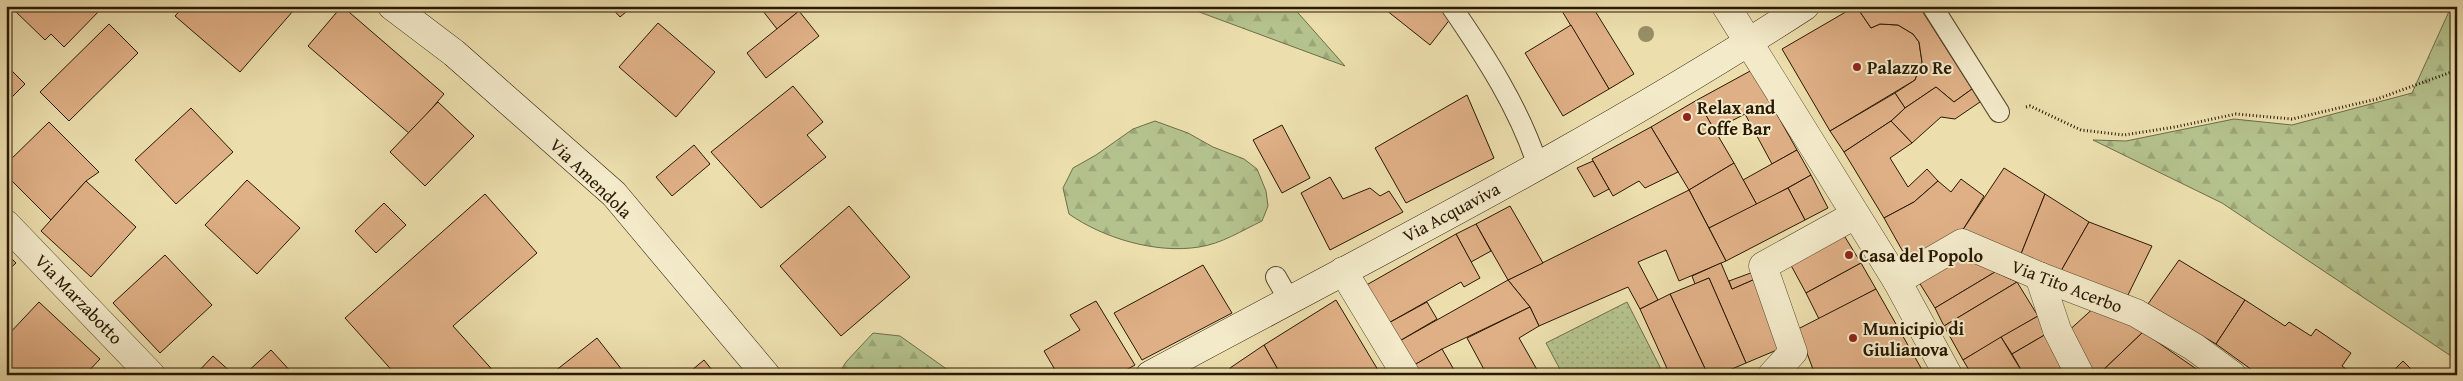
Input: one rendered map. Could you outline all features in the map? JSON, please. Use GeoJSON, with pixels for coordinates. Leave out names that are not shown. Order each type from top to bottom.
{"type":"FeatureCollection","features":[{"type":"Feature","properties":{"kind":"street","name":"Via Amendola"},"geometry":{"type":"LineString","coordinates":[[392,6],[454,53],[614,194],[766,375]]}},
{"type":"Feature","properties":{"kind":"street"},"geometry":{"type":"LineString","coordinates":[[1726,6],[1897,281],[1948,375]]}},
{"type":"Feature","properties":{"kind":"street","name":"Via Acquaviva"},"geometry":{"type":"LineString","coordinates":[[1150,375],[1282,288],[1343,271],[1538,166],[1748,43],[1805,6]]}},
{"type":"Feature","properties":{"kind":"street"},"geometry":{"type":"LineString","coordinates":[[1772,375],[1793,352],[1763,266],[1855,215]]}},
{"type":"Feature","properties":{"kind":"street","name":"Via Marzabotto"},"geometry":{"type":"LineString","coordinates":[[6,224],[151,375]]}},
{"type":"Feature","properties":{"kind":"street","name":"Via Tito Acerbo"},"geometry":{"type":"LineString","coordinates":[[1897,281],[1962,243],[2039,276],[2136,313],[2194,347],[2232,375]]}},
{"type":"Feature","properties":{"kind":"street"},"geometry":{"type":"LineString","coordinates":[[1343,271],[1406,375]]}},
{"type":"Feature","properties":{"kind":"street"},"geometry":{"type":"LineString","coordinates":[[2039,276],[2057,330],[2080,375]]}},
{"type":"Feature","properties":{"kind":"lane"},"geometry":{"type":"LineString","coordinates":[[1452,6],[1489,62],[1528,135],[1538,166]]}},
{"type":"Feature","properties":{"kind":"lane"},"geometry":{"type":"LineString","coordinates":[[1932,6],[1999,112]]}},
{"type":"Feature","properties":{"kind":"path"},"geometry":{"type":"LineString","coordinates":[[1999,112],[2030,106],[2081,130],[2124,135],[2176,127],[2236,114],[2292,120],[2377,99],[2457,70]]}},
{"type":"Feature","properties":{"kind":"green space"},"geometry":{"type":"Polygon","coordinates":[[[1183,6],[1292,6],[1345,66],[1183,6]]]}},
{"type":"Feature","properties":{"kind":"green space"},"geometry":{"type":"Polygon","coordinates":[[[2457,6],[2457,360],[2222,203],[2093,140],[2126,141],[2234,119],[2292,125],[2412,93],[2451,7],[2457,6]]]}},
{"type":"Feature","properties":{"kind":"green space"},"geometry":{"type":"Polygon","coordinates":[[[1155,121],[1188,133],[1213,147],[1244,159],[1257,169],[1266,191],[1268,206],[1262,221],[1215,243],[1182,249],[1148,246],[1114,237],[1083,223],[1069,214],[1063,188],[1073,168],[1096,155],[1133,129],[1155,121]]]}},
{"type":"Feature","properties":{"kind":"green space"},"geometry":{"type":"Polygon","coordinates":[[[1627,302],[1663,373],[1660,375],[1563,375],[1546,343],[1627,302]]]}},
{"type":"Feature","properties":{"kind":"green space"},"geometry":{"type":"Polygon","coordinates":[[[873,333],[900,336],[955,375],[838,375],[846,362],[873,333]]]}},
{"type":"Feature","properties":{"kind":"building"},"geometry":{"type":"Polygon","coordinates":[[[14,6],[104,6],[64,47],[51,34],[45,40],[12,8],[14,6]]]}},
{"type":"Feature","properties":{"kind":"building"},"geometry":{"type":"Polygon","coordinates":[[[184,6],[287,6],[293,11],[240,72],[175,16],[184,6]]]}},
{"type":"Feature","properties":{"kind":"building"},"geometry":{"type":"Polygon","coordinates":[[[342,6],[444,94],[410,134],[308,46],[342,6]]]}},
{"type":"Feature","properties":{"kind":"building"},"geometry":{"type":"Polygon","coordinates":[[[610,6],[633,6],[620,17],[610,6]]]}},
{"type":"Feature","properties":{"kind":"building"},"geometry":{"type":"Polygon","coordinates":[[[759,6],[795,6],[799,11],[777,29],[759,6]]]}},
{"type":"Feature","properties":{"kind":"building"},"geometry":{"type":"Polygon","coordinates":[[[1381,6],[1436,6],[1451,18],[1430,45],[1381,6]]]}},
{"type":"Feature","properties":{"kind":"building"},"geometry":{"type":"Polygon","coordinates":[[[1559,6],[1592,6],[1634,74],[1609,89],[1559,6]]]}},
{"type":"Feature","properties":{"kind":"building","name":"Palazzo Re"},"geometry":{"type":"Polygon","coordinates":[[[1856,6],[1871,28],[1880,24],[1898,25],[1913,34],[1919,42],[1922,62],[1915,80],[1830,131],[1782,49],[1856,6]]]}},
{"type":"Feature","properties":{"kind":"building"},"geometry":{"type":"Polygon","coordinates":[[[1856,6],[1919,6],[1972,89],[1954,102],[1936,87],[1905,108],[1895,93],[1915,80],[1922,62],[1919,42],[1913,34],[1898,25],[1880,24],[1871,28],[1856,6]]]}},
{"type":"Feature","properties":{"kind":"building"},"geometry":{"type":"Polygon","coordinates":[[[799,11],[819,36],[766,78],[747,53],[799,11]]]}},
{"type":"Feature","properties":{"kind":"building"},"geometry":{"type":"Polygon","coordinates":[[[658,23],[715,72],[676,117],[619,67],[658,23]]]}},
{"type":"Feature","properties":{"kind":"building"},"geometry":{"type":"Polygon","coordinates":[[[109,24],[138,53],[69,121],[40,92],[109,24]]]}},
{"type":"Feature","properties":{"kind":"building"},"geometry":{"type":"Polygon","coordinates":[[[1571,25],[1609,89],[1563,116],[1525,53],[1571,25]]]}},
{"type":"Feature","properties":{"kind":"building"},"geometry":{"type":"Polygon","coordinates":[[[6,65],[25,84],[6,103],[6,65]]]}},
{"type":"Feature","properties":{"kind":"building"},"geometry":{"type":"Polygon","coordinates":[[[1752,70],[1797,150],[1772,164],[1745,114],[1714,130],[1697,100],[1752,70]]]}},
{"type":"Feature","properties":{"kind":"building"},"geometry":{"type":"Polygon","coordinates":[[[793,86],[823,122],[807,135],[826,157],[761,208],[711,152],[793,86]]]}},
{"type":"Feature","properties":{"kind":"building"},"geometry":{"type":"Polygon","coordinates":[[[1936,87],[1954,102],[1972,89],[1980,102],[1955,119],[1941,117],[1912,143],[1891,121],[1905,108],[1936,87]]]}},
{"type":"Feature","properties":{"kind":"building"},"geometry":{"type":"Polygon","coordinates":[[[1895,93],[1905,108],[1891,121],[1844,152],[1830,131],[1895,93]]]}},
{"type":"Feature","properties":{"kind":"building"},"geometry":{"type":"Polygon","coordinates":[[[1467,95],[1494,158],[1406,203],[1375,148],[1467,95]]]}},
{"type":"Feature","properties":{"kind":"building"},"geometry":{"type":"Polygon","coordinates":[[[1697,100],[1734,163],[1689,190],[1651,127],[1697,100]]]}},
{"type":"Feature","properties":{"kind":"building"},"geometry":{"type":"Polygon","coordinates":[[[438,102],[474,136],[425,186],[390,152],[438,102]]]}},
{"type":"Feature","properties":{"kind":"building"},"geometry":{"type":"Polygon","coordinates":[[[191,108],[233,152],[176,204],[135,160],[191,108]]]}},
{"type":"Feature","properties":{"kind":"building"},"geometry":{"type":"Polygon","coordinates":[[[1891,121],[1912,143],[1890,158],[1908,187],[1927,169],[1938,181],[1914,202],[1884,218],[1844,152],[1891,121]]]}},
{"type":"Feature","properties":{"kind":"building"},"geometry":{"type":"Polygon","coordinates":[[[49,122],[99,172],[86,181],[51,220],[6,175],[6,164],[49,122]]]}},
{"type":"Feature","properties":{"kind":"building"},"geometry":{"type":"Polygon","coordinates":[[[1282,125],[1310,178],[1282,193],[1253,140],[1282,125]]]}},
{"type":"Feature","properties":{"kind":"building"},"geometry":{"type":"Polygon","coordinates":[[[1651,127],[1678,172],[1645,188],[1639,181],[1613,196],[1592,159],[1651,127]]]}},
{"type":"Feature","properties":{"kind":"building"},"geometry":{"type":"Polygon","coordinates":[[[694,145],[710,164],[672,196],[656,177],[694,145]]]}},
{"type":"Feature","properties":{"kind":"building"},"geometry":{"type":"Polygon","coordinates":[[[1797,150],[1811,175],[1757,205],[1743,180],[1797,150]]]}},
{"type":"Feature","properties":{"kind":"building"},"geometry":{"type":"Polygon","coordinates":[[[1593,161],[1609,189],[1594,197],[1577,168],[1593,161]]]}},
{"type":"Feature","properties":{"kind":"building"},"geometry":{"type":"Polygon","coordinates":[[[1734,163],[1757,205],[1709,228],[1689,190],[1734,163]]]}},
{"type":"Feature","properties":{"kind":"building"},"geometry":{"type":"Polygon","coordinates":[[[2004,168],[2045,194],[2021,254],[1962,231],[2004,168]]]}},
{"type":"Feature","properties":{"kind":"building"},"geometry":{"type":"Polygon","coordinates":[[[1811,175],[1828,208],[1805,220],[1788,188],[1811,175]]]}},
{"type":"Feature","properties":{"kind":"building"},"geometry":{"type":"Polygon","coordinates":[[[1330,177],[1343,199],[1370,188],[1380,196],[1389,191],[1403,212],[1330,250],[1301,193],[1330,177]]]}},
{"type":"Feature","properties":{"kind":"building"},"geometry":{"type":"Polygon","coordinates":[[[1961,179],[1984,196],[1962,231],[1911,266],[1884,218],[1914,202],[1938,181],[1951,192],[1961,179]]]}},
{"type":"Feature","properties":{"kind":"building"},"geometry":{"type":"Polygon","coordinates":[[[247,180],[300,228],[257,274],[205,225],[247,180]]]}},
{"type":"Feature","properties":{"kind":"building"},"geometry":{"type":"Polygon","coordinates":[[[86,181],[136,227],[91,277],[41,231],[86,181]]]}},
{"type":"Feature","properties":{"kind":"building"},"geometry":{"type":"Polygon","coordinates":[[[1788,188],[1805,220],[1726,261],[1709,228],[1788,188]]]}},
{"type":"Feature","properties":{"kind":"building"},"geometry":{"type":"Polygon","coordinates":[[[1689,190],[1726,261],[1679,281],[1666,250],[1638,262],[1658,300],[1640,309],[1628,287],[1539,326],[1530,307],[1508,280],[1689,190]]]}},
{"type":"Feature","properties":{"kind":"building"},"geometry":{"type":"Polygon","coordinates":[[[485,194],[537,253],[453,326],[497,375],[396,375],[345,318],[485,194]]]}},
{"type":"Feature","properties":{"kind":"building"},"geometry":{"type":"Polygon","coordinates":[[[2045,194],[2089,222],[2061,271],[2021,254],[2045,194]]]}},
{"type":"Feature","properties":{"kind":"building"},"geometry":{"type":"Polygon","coordinates":[[[384,203],[406,225],[376,253],[355,231],[384,203]]]}},
{"type":"Feature","properties":{"kind":"building"},"geometry":{"type":"Polygon","coordinates":[[[849,206],[910,277],[841,336],[780,266],[849,206]]]}},
{"type":"Feature","properties":{"kind":"building"},"geometry":{"type":"Polygon","coordinates":[[[1510,206],[1543,263],[1508,280],[1476,224],[1510,206]]]}},
{"type":"Feature","properties":{"kind":"building"},"geometry":{"type":"Polygon","coordinates":[[[2089,222],[2152,246],[2126,299],[2061,271],[2089,222]]]}},
{"type":"Feature","properties":{"kind":"building"},"geometry":{"type":"Polygon","coordinates":[[[1476,224],[1491,251],[1471,262],[1456,234],[1476,224]]]}},
{"type":"Feature","properties":{"kind":"building"},"geometry":{"type":"Polygon","coordinates":[[[1840,229],[1861,263],[1806,293],[1787,258],[1840,229]]]}},
{"type":"Feature","properties":{"kind":"building"},"geometry":{"type":"Polygon","coordinates":[[[1456,234],[1480,278],[1464,287],[1461,282],[1385,325],[1363,287],[1456,234]]]}},
{"type":"Feature","properties":{"kind":"building"},"geometry":{"type":"Polygon","coordinates":[[[1964,252],[1995,272],[1935,308],[1917,279],[1964,252]]]}},
{"type":"Feature","properties":{"kind":"building"},"geometry":{"type":"Polygon","coordinates":[[[6,253],[16,263],[6,272],[6,253]]]}},
{"type":"Feature","properties":{"kind":"building"},"geometry":{"type":"Polygon","coordinates":[[[165,255],[212,305],[160,353],[113,303],[165,255]]]}},
{"type":"Feature","properties":{"kind":"building"},"geometry":{"type":"Polygon","coordinates":[[[2179,260],[2245,300],[2216,344],[2148,304],[2179,260]]]}},
{"type":"Feature","properties":{"kind":"building"},"geometry":{"type":"Polygon","coordinates":[[[1721,263],[1732,289],[1755,279],[1784,347],[1746,363],[1709,278],[1695,284],[1692,276],[1721,263]]]}},
{"type":"Feature","properties":{"kind":"building"},"geometry":{"type":"Polygon","coordinates":[[[1861,263],[1876,289],[1819,319],[1806,293],[1861,263]]]}},
{"type":"Feature","properties":{"kind":"building"},"geometry":{"type":"Polygon","coordinates":[[[1203,265],[1232,313],[1142,360],[1114,313],[1203,265]]]}},
{"type":"Feature","properties":{"kind":"building"},"geometry":{"type":"Polygon","coordinates":[[[1756,271],[1755,279],[1732,289],[1729,281],[1756,271]]]}},
{"type":"Feature","properties":{"kind":"building"},"geometry":{"type":"Polygon","coordinates":[[[1995,272],[2017,282],[1944,326],[1935,308],[1995,272]]]}},
{"type":"Feature","properties":{"kind":"building"},"geometry":{"type":"Polygon","coordinates":[[[1709,278],[1746,363],[1718,375],[1708,375],[1670,294],[1709,278]]]}},
{"type":"Feature","properties":{"kind":"building"},"geometry":{"type":"Polygon","coordinates":[[[1508,280],[1530,307],[1442,349],[1409,368],[1396,343],[1508,280]]]}},
{"type":"Feature","properties":{"kind":"building"},"geometry":{"type":"Polygon","coordinates":[[[2017,282],[2038,316],[1963,360],[1944,326],[2017,282]]]}},
{"type":"Feature","properties":{"kind":"building","name":"Municipio di Giulianova"},"geometry":{"type":"Polygon","coordinates":[[[1876,289],[1925,375],[1809,375],[1814,372],[1798,329],[1876,289]]]}},
{"type":"Feature","properties":{"kind":"building"},"geometry":{"type":"Polygon","coordinates":[[[1670,294],[1708,375],[1670,375],[1640,309],[1670,294]]]}},
{"type":"Feature","properties":{"kind":"building"},"geometry":{"type":"Polygon","coordinates":[[[1336,300],[1381,375],[1347,375],[1344,371],[1336,375],[1281,375],[1264,345],[1336,300]]]}},
{"type":"Feature","properties":{"kind":"building"},"geometry":{"type":"Polygon","coordinates":[[[2245,300],[2285,326],[2289,322],[2311,336],[2316,329],[2351,353],[2342,366],[2354,375],[2259,375],[2216,344],[2245,300]]]}},
{"type":"Feature","properties":{"kind":"building"},"geometry":{"type":"Polygon","coordinates":[[[1096,301],[1135,365],[1117,375],[1058,375],[1044,351],[1080,330],[1070,315],[1096,301]]]}},
{"type":"Feature","properties":{"kind":"building"},"geometry":{"type":"Polygon","coordinates":[[[39,302],[100,359],[85,375],[6,375],[6,337],[39,302]]]}},
{"type":"Feature","properties":{"kind":"building"},"geometry":{"type":"Polygon","coordinates":[[[1427,302],[1437,319],[1396,343],[1385,325],[1427,302]]]}},
{"type":"Feature","properties":{"kind":"building"},"geometry":{"type":"Polygon","coordinates":[[[2097,305],[2143,332],[2098,375],[2087,375],[2065,334],[2097,305]]]}},
{"type":"Feature","properties":{"kind":"building"},"geometry":{"type":"Polygon","coordinates":[[[1530,307],[1539,326],[1519,338],[1540,375],[1487,375],[1467,338],[1530,307]]]}},
{"type":"Feature","properties":{"kind":"building"},"geometry":{"type":"Polygon","coordinates":[[[2038,316],[2048,333],[2012,354],[2001,337],[2038,316]]]}},
{"type":"Feature","properties":{"kind":"building"},"geometry":{"type":"Polygon","coordinates":[[[2143,332],[2205,375],[2098,375],[2143,332]]]}},
{"type":"Feature","properties":{"kind":"building"},"geometry":{"type":"Polygon","coordinates":[[[2048,333],[2068,371],[2061,375],[2024,375],[2012,354],[2048,333]]]}},
{"type":"Feature","properties":{"kind":"building"},"geometry":{"type":"Polygon","coordinates":[[[2001,337],[2024,375],[1972,375],[1963,360],[2001,337]]]}},
{"type":"Feature","properties":{"kind":"building"},"geometry":{"type":"Polygon","coordinates":[[[597,338],[626,375],[550,375],[597,338]]]}},
{"type":"Feature","properties":{"kind":"building"},"geometry":{"type":"Polygon","coordinates":[[[1264,345],[1281,375],[1234,375],[1230,368],[1264,345]]]}},
{"type":"Feature","properties":{"kind":"building"},"geometry":{"type":"Polygon","coordinates":[[[1442,349],[1457,375],[1412,375],[1409,368],[1442,349]]]}},
{"type":"Feature","properties":{"kind":"building"},"geometry":{"type":"Polygon","coordinates":[[[271,350],[294,375],[244,375],[271,350]]]}},
{"type":"Feature","properties":{"kind":"building"},"geometry":{"type":"Polygon","coordinates":[[[213,356],[233,374],[195,375],[213,356]]]}},
{"type":"Feature","properties":{"kind":"building"},"geometry":{"type":"Polygon","coordinates":[[[704,360],[716,375],[686,375],[704,360]]]}},
{"type":"Feature","properties":{"kind":"building"},"geometry":{"type":"Polygon","coordinates":[[[2403,361],[2417,375],[2389,375],[2403,361]]]}},
{"type":"Feature","properties":{"kind":"place","name":"Palazzo Re"},"geometry":{"type":"Point","coordinates":[1857,67]}},
{"type":"Feature","properties":{"kind":"place","name":"Relax and Coffe Bar"},"geometry":{"type":"Point","coordinates":[1687,117]}},
{"type":"Feature","properties":{"kind":"place","name":"Casa del Popolo"},"geometry":{"type":"Point","coordinates":[1849,255]}},
{"type":"Feature","properties":{"kind":"place","name":"Municipio di Giulianova"},"geometry":{"type":"Point","coordinates":[1853,338]}}]}
